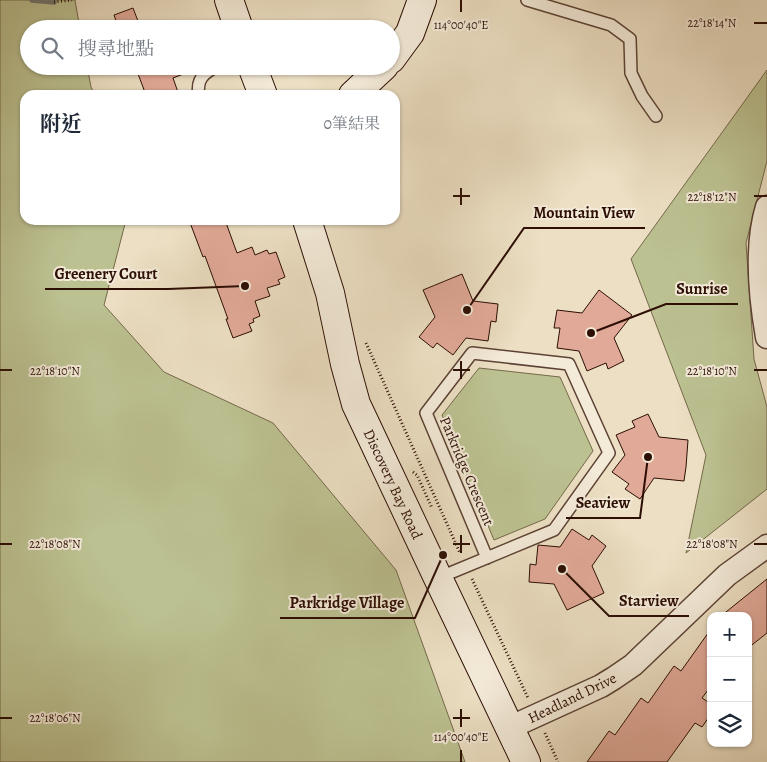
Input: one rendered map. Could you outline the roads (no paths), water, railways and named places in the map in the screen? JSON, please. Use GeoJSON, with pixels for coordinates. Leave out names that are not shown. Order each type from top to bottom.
{"type":"FeatureCollection","features":[{"type":"Feature","properties":{"kind":"street"},"geometry":{"type":"LineString","coordinates":[[229,0],[236,20]]}},
{"type":"Feature","properties":{"kind":"street"},"geometry":{"type":"LineString","coordinates":[[400,47],[410,33],[422,0]]}},
{"type":"Feature","properties":{"kind":"street"},"geometry":{"type":"LineString","coordinates":[[255,75],[261,90]]}},
{"type":"Feature","properties":{"kind":"street"},"geometry":{"type":"LineString","coordinates":[[358,90],[374,75]]}},
{"type":"Feature","properties":{"kind":"street"},"geometry":{"type":"LineString","coordinates":[[767,206],[760,251],[763,314],[767,337]]}},
{"type":"Feature","properties":{"kind":"street","name":"Discovery Bay Road"},"geometry":{"type":"LineString","coordinates":[[309,225],[330,293],[345,364],[356,404],[526,762]]}},
{"type":"Feature","properties":{"kind":"street","name":"Headland Drive"},"geometry":{"type":"LineString","coordinates":[[509,728],[600,686],[624,672],[640,659],[727,575],[767,546]]}},
{"type":"Feature","properties":{"kind":"lane"},"geometry":{"type":"LineString","coordinates":[[527,0],[611,25],[630,39],[631,74],[642,96],[656,116]]}},
{"type":"Feature","properties":{"kind":"lane"},"geometry":{"type":"LineString","coordinates":[[198,90],[203,75]]}},
{"type":"Feature","properties":{"kind":"lane","name":"Parkridge Crescent"},"geometry":{"type":"LineString","coordinates":[[438,578],[487,558],[554,530],[609,453],[569,364],[472,353],[426,413],[487,558]]}},
{"type":"Feature","properties":{"kind":"waterway"},"geometry":{"type":"LineString","coordinates":[[32,0],[54,2]]}},
{"type":"Feature","properties":{"kind":"place","name":"Greenery Court"},"geometry":{"type":"Point","coordinates":[245,286]}},
{"type":"Feature","properties":{"kind":"place","name":"Mountain View"},"geometry":{"type":"Point","coordinates":[467,310]}},
{"type":"Feature","properties":{"kind":"place","name":"Sunrise"},"geometry":{"type":"Point","coordinates":[591,333]}},
{"type":"Feature","properties":{"kind":"place","name":"Seaview"},"geometry":{"type":"Point","coordinates":[648,457]}},
{"type":"Feature","properties":{"kind":"place","name":"Parkridge Village"},"geometry":{"type":"Point","coordinates":[443,555]}},
{"type":"Feature","properties":{"kind":"place","name":"Starview"},"geometry":{"type":"Point","coordinates":[562,569]}}]}
